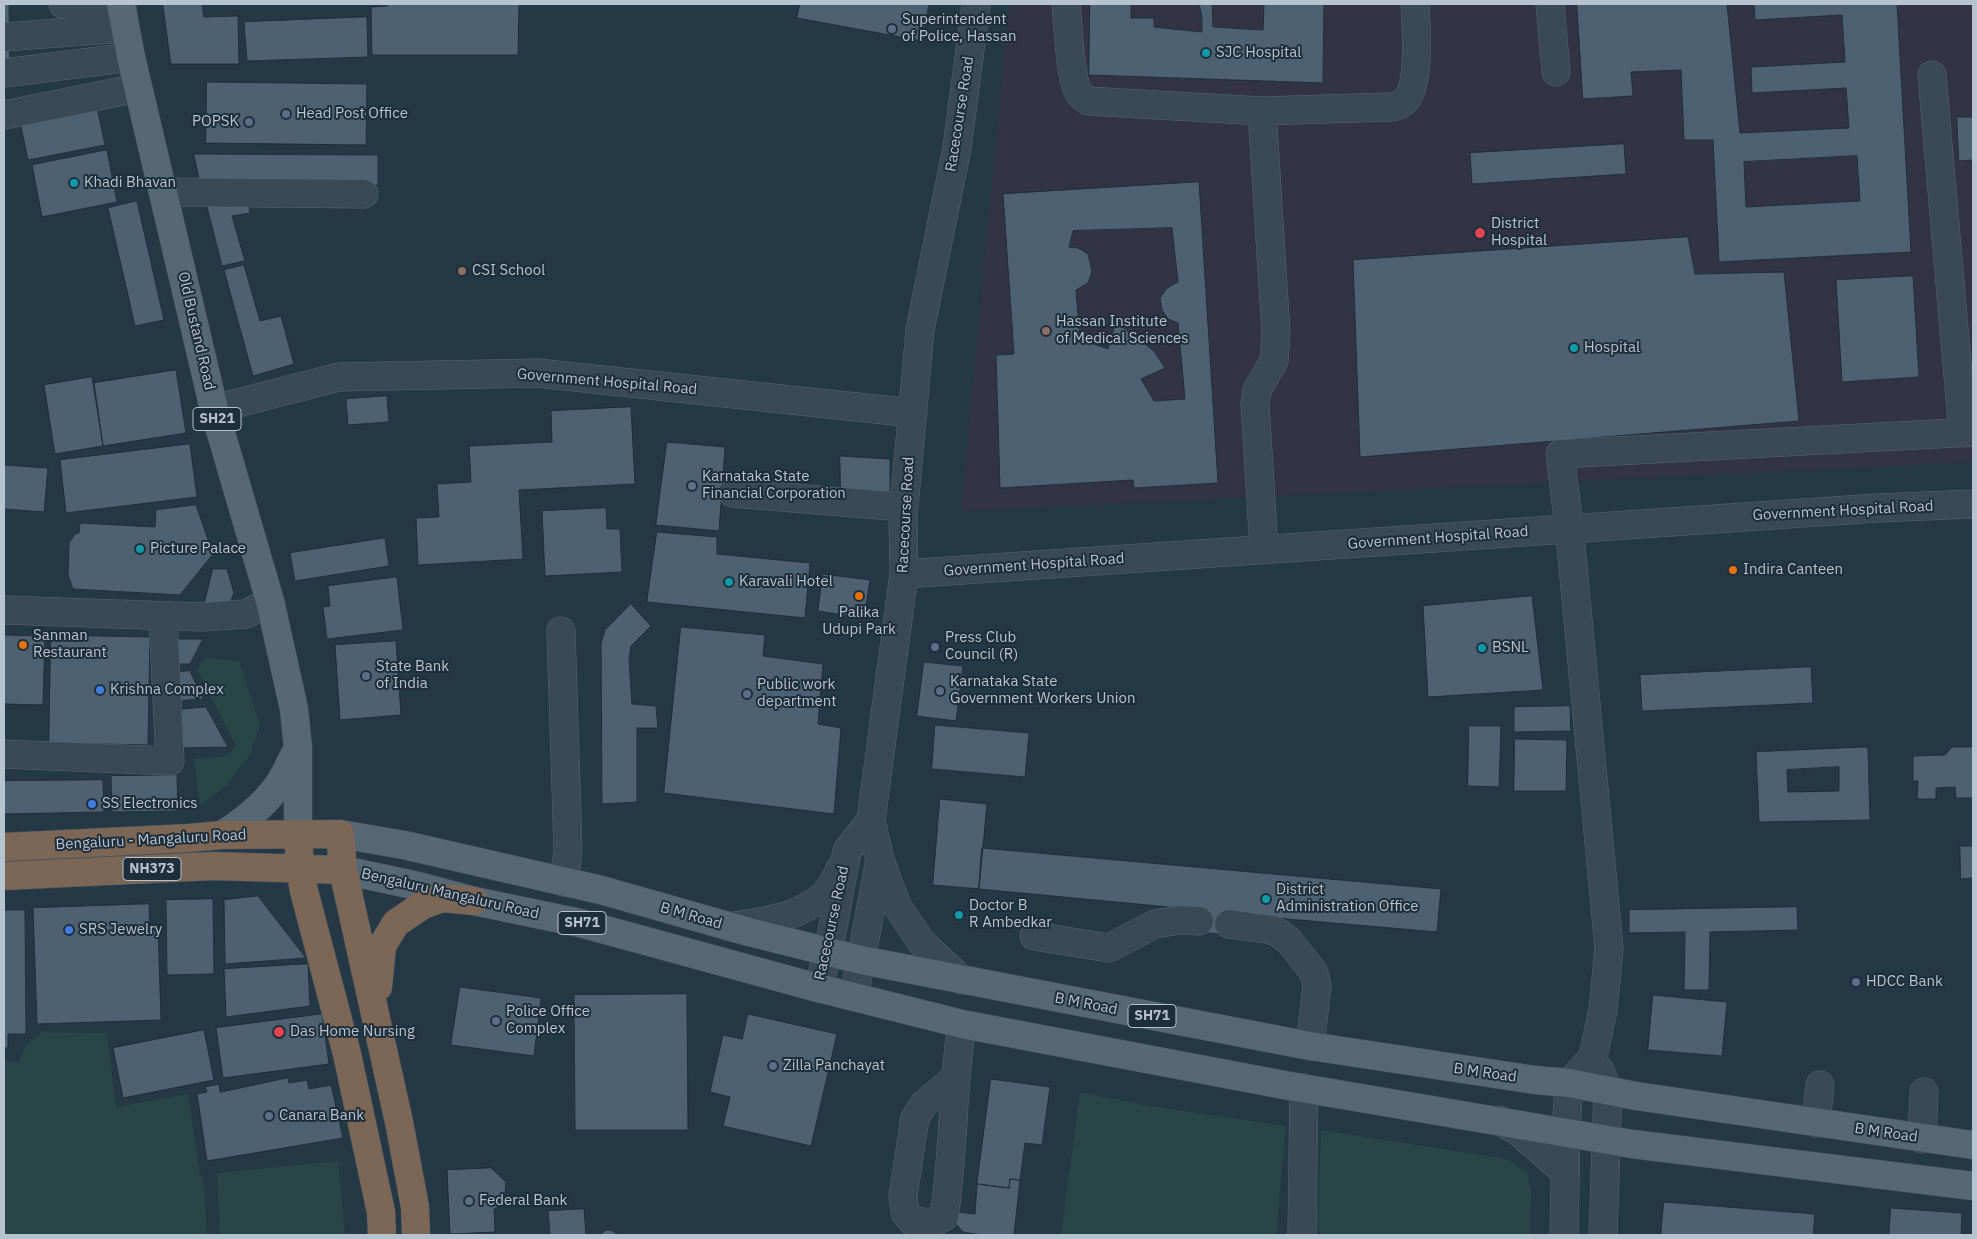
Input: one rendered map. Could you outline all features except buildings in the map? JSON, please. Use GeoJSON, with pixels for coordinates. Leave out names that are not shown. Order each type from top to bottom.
{"type":"FeatureCollection","features":[{"type":"Feature","properties":{"kind":"highway","name":"B M Road"},"geometry":{"type":"LineString","coordinates":[[298,834],[340,834]]}},
{"type":"Feature","properties":{"kind":"highway","name":"Bengaluru - Mangaluru Road"},"geometry":{"type":"LineString","coordinates":[[4,847],[222,835],[298,834]]}},
{"type":"Feature","properties":{"kind":"highway"},"geometry":{"type":"LineString","coordinates":[[298,834],[300,868],[304,891],[347,1054],[381,1212],[382,1235]]}},
{"type":"Feature","properties":{"kind":"highway"},"geometry":{"type":"LineString","coordinates":[[340,834],[343,870],[399,1122],[415,1207],[416,1235]]}},
{"type":"Feature","properties":{"kind":"highway","name":"Bengaluru - Mangaluru Road"},"geometry":{"type":"LineString","coordinates":[[4,876],[213,866],[343,870]]}},
{"type":"Feature","properties":{"kind":"highway"},"geometry":{"type":"LineString","coordinates":[[378,1028],[379,960],[382,946],[396,922],[423,905],[442,898],[474,901]]}},
{"type":"Feature","properties":{"kind":"main road","name":"Old Bustand Road"},"geometry":{"type":"LineString","coordinates":[[122,12],[138,88],[214,409],[270,601],[294,709],[298,748],[298,834]]}},
{"type":"Feature","properties":{"kind":"main road"},"geometry":{"type":"LineString","coordinates":[[222,835],[243,822],[261,806],[278,786],[298,748]]}},
{"type":"Feature","properties":{"kind":"main road","name":"B M Road"},"geometry":{"type":"LineString","coordinates":[[340,834],[404,845],[601,890],[828,953],[1301,1045],[1526,1079],[1569,1083],[1636,1096],[1973,1145]]}},
{"type":"Feature","properties":{"kind":"main road","name":"Bengaluru Mangaluru Road"},"geometry":{"type":"LineString","coordinates":[[343,870],[418,886],[474,901],[580,922],[818,988]]}},
{"type":"Feature","properties":{"kind":"main road","name":"SH71"},"geometry":{"type":"LineString","coordinates":[[818,988],[962,1024],[1294,1087],[1606,1138],[1632,1144],[1973,1186]]}},
{"type":"Feature","properties":{"kind":"main road"},"geometry":{"type":"LineString","coordinates":[[1294,1087],[1301,1045]]}},
{"type":"Feature","properties":{"kind":"street"},"geometry":{"type":"LineString","coordinates":[[63,4],[122,12]]}},
{"type":"Feature","properties":{"kind":"street","name":"Racecourse Road"},"geometry":{"type":"LineString","coordinates":[[818,988],[828,953],[847,851],[871,820],[904,574],[903,507],[920,330],[956,148],[976,4]]}},
{"type":"Feature","properties":{"kind":"street"},"geometry":{"type":"LineString","coordinates":[[1066,4],[1071,61],[1075,82],[1079,93],[1088,101],[1262,111],[1390,108],[1402,104],[1412,89],[1416,58],[1415,4]]}},
{"type":"Feature","properties":{"kind":"street"},"geometry":{"type":"LineString","coordinates":[[1550,4],[1556,72]]}},
{"type":"Feature","properties":{"kind":"street"},"geometry":{"type":"LineString","coordinates":[[4,37],[122,12]]}},
{"type":"Feature","properties":{"kind":"street"},"geometry":{"type":"LineString","coordinates":[[4,73],[131,57]]}},
{"type":"Feature","properties":{"kind":"street"},"geometry":{"type":"LineString","coordinates":[[1564,1235],[1569,1083],[1593,1056],[1603,1010],[1610,948],[1570,532],[1560,454],[1968,433],[1932,75]]}},
{"type":"Feature","properties":{"kind":"street"},"geometry":{"type":"LineString","coordinates":[[4,115],[138,88]]}},
{"type":"Feature","properties":{"kind":"street"},"geometry":{"type":"LineString","coordinates":[[1262,111],[1276,333],[1274,361],[1257,390],[1255,404],[1264,549]]}},
{"type":"Feature","properties":{"kind":"street"},"geometry":{"type":"LineString","coordinates":[[163,192],[364,194]]}},
{"type":"Feature","properties":{"kind":"street","name":"Government Hospital Road"},"geometry":{"type":"LineString","coordinates":[[214,409],[339,377],[537,373],[913,413]]}},
{"type":"Feature","properties":{"kind":"street"},"geometry":{"type":"LineString","coordinates":[[733,493],[903,507]]}},
{"type":"Feature","properties":{"kind":"street","name":"Government Hospital Road"},"geometry":{"type":"LineString","coordinates":[[904,574],[1264,549],[1570,532],[1877,508],[1973,504]]}},
{"type":"Feature","properties":{"kind":"street"},"geometry":{"type":"LineString","coordinates":[[4,610],[202,617],[246,614],[270,601]]}},
{"type":"Feature","properties":{"kind":"street"},"geometry":{"type":"LineString","coordinates":[[4,754],[170,761],[163,617]]}},
{"type":"Feature","properties":{"kind":"street"},"geometry":{"type":"LineString","coordinates":[[561,631],[568,850],[564,882]]}},
{"type":"Feature","properties":{"kind":"street"},"geometry":{"type":"LineString","coordinates":[[871,820],[880,860],[897,906],[922,944],[962,980]]}},
{"type":"Feature","properties":{"kind":"street"},"geometry":{"type":"LineString","coordinates":[[730,927],[786,917],[826,895],[836,878],[847,851]]}},
{"type":"Feature","properties":{"kind":"street"},"geometry":{"type":"LineString","coordinates":[[854,996],[870,903],[880,860]]}},
{"type":"Feature","properties":{"kind":"street"},"geometry":{"type":"LineString","coordinates":[[1034,936],[1109,948],[1118,945],[1141,930],[1164,921],[1198,921]]}},
{"type":"Feature","properties":{"kind":"street"},"geometry":{"type":"LineString","coordinates":[[1229,924],[1272,930],[1280,934],[1289,941],[1309,966],[1317,986],[1301,1045]]}},
{"type":"Feature","properties":{"kind":"street"},"geometry":{"type":"LineString","coordinates":[[955,1078],[962,1024]]}},
{"type":"Feature","properties":{"kind":"street"},"geometry":{"type":"LineString","coordinates":[[1593,1056],[1608,1090],[1603,1235]]}},
{"type":"Feature","properties":{"kind":"street"},"geometry":{"type":"LineString","coordinates":[[1816,1123],[1820,1085]]}},
{"type":"Feature","properties":{"kind":"street"},"geometry":{"type":"LineString","coordinates":[[1294,1087],[1302,1235]]}},
{"type":"Feature","properties":{"kind":"street"},"geometry":{"type":"LineString","coordinates":[[1922,1138],[1924,1092]]}},
{"type":"Feature","properties":{"kind":"street"},"geometry":{"type":"LineString","coordinates":[[1499,1120],[1519,1132],[1565,1172]]}},
{"type":"Feature","properties":{"kind":"shaded area","name":"District Hospital"},"geometry":{"type":"Polygon","coordinates":[[[1009,4],[1973,4],[1973,462],[961,511],[1009,4]]]}},
{"type":"Feature","properties":{"kind":"green space"},"geometry":{"type":"Polygon","coordinates":[[[205,658],[239,661],[260,726],[250,755],[225,787],[200,806],[194,759],[228,756],[236,745],[197,670],[205,658]]]}},
{"type":"Feature","properties":{"kind":"green space"},"geometry":{"type":"Polygon","coordinates":[[[43,1032],[107,1033],[116,1107],[188,1094],[199,1169],[204,1186],[207,1235],[4,1235],[4,1061],[19,1062],[27,1044],[43,1032]]]}},
{"type":"Feature","properties":{"kind":"green space"},"geometry":{"type":"Polygon","coordinates":[[[1080,1092],[1150,1106],[1286,1126],[1276,1235],[1061,1235],[1080,1092]]]}},
{"type":"Feature","properties":{"kind":"green space"},"geometry":{"type":"Polygon","coordinates":[[[1321,1130],[1507,1159],[1527,1172],[1531,1192],[1530,1235],[1322,1235],[1317,1229],[1321,1130]]]}},
{"type":"Feature","properties":{"kind":"green space"},"geometry":{"type":"Polygon","coordinates":[[[338,1161],[345,1235],[220,1235],[217,1173],[338,1161]]]}},
{"type":"Feature","properties":{"kind":"place","name":"Superintendent of Police, Hassan"},"geometry":{"type":"Point","coordinates":[892,29]}},
{"type":"Feature","properties":{"kind":"place","name":"SJC Hospital"},"geometry":{"type":"Point","coordinates":[1206,53]}},
{"type":"Feature","properties":{"kind":"place","name":"Head Post Office"},"geometry":{"type":"Point","coordinates":[286,114]}},
{"type":"Feature","properties":{"kind":"place","name":"POPSK"},"geometry":{"type":"Point","coordinates":[249,122]}},
{"type":"Feature","properties":{"kind":"place","name":"Khadi Bhavan"},"geometry":{"type":"Point","coordinates":[74,183]}},
{"type":"Feature","properties":{"kind":"place","name":"District Hospital"},"geometry":{"type":"Point","coordinates":[1480,233]}},
{"type":"Feature","properties":{"kind":"place","name":"CSI School"},"geometry":{"type":"Point","coordinates":[462,271]}},
{"type":"Feature","properties":{"kind":"place","name":"Hassan Institute of Medical Sciences"},"geometry":{"type":"Point","coordinates":[1046,331]}},
{"type":"Feature","properties":{"kind":"place","name":"Hospital"},"geometry":{"type":"Point","coordinates":[1574,348]}},
{"type":"Feature","properties":{"kind":"place","name":"Karnataka State Financial Corporation"},"geometry":{"type":"Point","coordinates":[692,486]}},
{"type":"Feature","properties":{"kind":"place","name":"Picture Palace"},"geometry":{"type":"Point","coordinates":[140,549]}},
{"type":"Feature","properties":{"kind":"place","name":"Indira Canteen"},"geometry":{"type":"Point","coordinates":[1733,570]}},
{"type":"Feature","properties":{"kind":"place","name":"Karavali Hotel"},"geometry":{"type":"Point","coordinates":[729,582]}},
{"type":"Feature","properties":{"kind":"place","name":"Palika Udupi Park"},"geometry":{"type":"Point","coordinates":[859,596]}},
{"type":"Feature","properties":{"kind":"place","name":"Sanman Restaurant"},"geometry":{"type":"Point","coordinates":[23,645]}},
{"type":"Feature","properties":{"kind":"place","name":"Press Club Council (R)"},"geometry":{"type":"Point","coordinates":[935,647]}},
{"type":"Feature","properties":{"kind":"place","name":"BSNL"},"geometry":{"type":"Point","coordinates":[1482,648]}},
{"type":"Feature","properties":{"kind":"place","name":"State Bank of India"},"geometry":{"type":"Point","coordinates":[366,676]}},
{"type":"Feature","properties":{"kind":"place","name":"Krishna Complex"},"geometry":{"type":"Point","coordinates":[100,690]}},
{"type":"Feature","properties":{"kind":"place","name":"Karnataka State Government Workers Union"},"geometry":{"type":"Point","coordinates":[940,691]}},
{"type":"Feature","properties":{"kind":"place","name":"Public work department"},"geometry":{"type":"Point","coordinates":[747,694]}},
{"type":"Feature","properties":{"kind":"place","name":"SS Electronics"},"geometry":{"type":"Point","coordinates":[92,804]}},
{"type":"Feature","properties":{"kind":"place","name":"District Administration Office"},"geometry":{"type":"Point","coordinates":[1266,899]}},
{"type":"Feature","properties":{"kind":"place","name":"Doctor B R Ambedkar"},"geometry":{"type":"Point","coordinates":[959,915]}},
{"type":"Feature","properties":{"kind":"place","name":"SRS Jewelry"},"geometry":{"type":"Point","coordinates":[69,930]}},
{"type":"Feature","properties":{"kind":"place","name":"HDCC Bank"},"geometry":{"type":"Point","coordinates":[1856,982]}},
{"type":"Feature","properties":{"kind":"place","name":"Police Office Complex"},"geometry":{"type":"Point","coordinates":[496,1021]}},
{"type":"Feature","properties":{"kind":"place","name":"Das Home Nursing"},"geometry":{"type":"Point","coordinates":[279,1032]}},
{"type":"Feature","properties":{"kind":"place","name":"Zilla Panchayat"},"geometry":{"type":"Point","coordinates":[773,1066]}},
{"type":"Feature","properties":{"kind":"place","name":"Canara Bank"},"geometry":{"type":"Point","coordinates":[269,1116]}},
{"type":"Feature","properties":{"kind":"place","name":"Federal Bank"},"geometry":{"type":"Point","coordinates":[469,1201]}}]}
